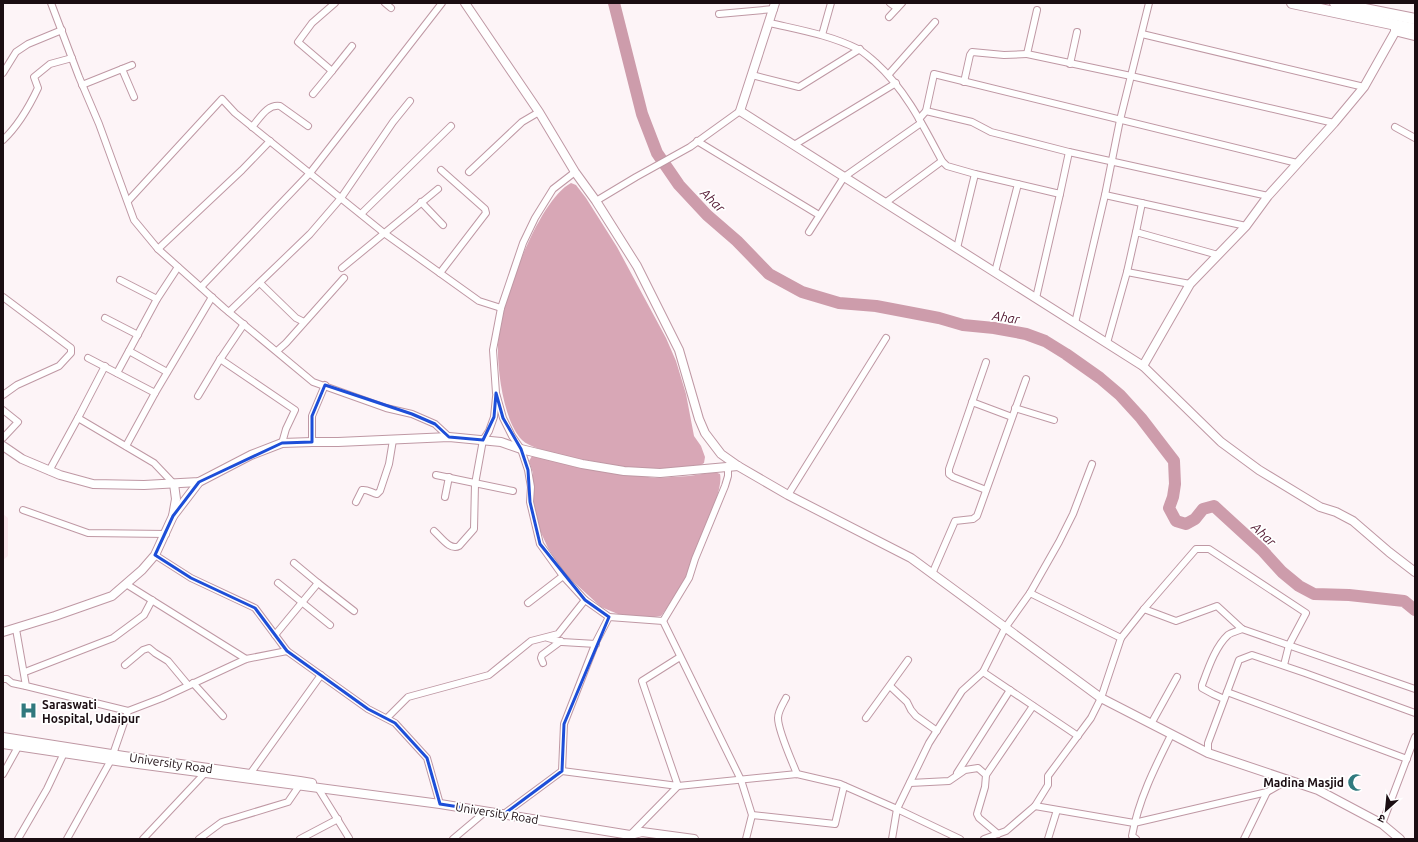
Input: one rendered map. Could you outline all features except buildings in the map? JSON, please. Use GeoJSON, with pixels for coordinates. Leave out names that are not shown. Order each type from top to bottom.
{"type":"FeatureCollection","features":[{"type":"Feature","properties":{"kind":"highway"},"geometry":{"type":"LineString","coordinates":[[1292,3],[1318,6],[1395,28],[1415,29]]}},
{"type":"Feature","properties":{"kind":"highway"},"geometry":{"type":"LineString","coordinates":[[1335,3],[1415,19]]}},
{"type":"Feature","properties":{"kind":"street"},"geometry":{"type":"LineString","coordinates":[[51,3],[82,85],[99,124],[134,220],[158,249],[229,312],[313,382],[325,385],[386,408],[412,414],[435,424],[449,437]]}},
{"type":"Feature","properties":{"kind":"street"},"geometry":{"type":"LineString","coordinates":[[332,71],[298,42],[312,23],[335,3]]}},
{"type":"Feature","properties":{"kind":"street"},"geometry":{"type":"LineString","coordinates":[[385,3],[391,8]]}},
{"type":"Feature","properties":{"kind":"street"},"geometry":{"type":"LineString","coordinates":[[201,286],[310,173],[442,3]]}},
{"type":"Feature","properties":{"kind":"street"},"geometry":{"type":"LineString","coordinates":[[465,3],[539,112],[575,172],[596,201],[637,266],[679,350],[699,419],[705,433],[721,454],[738,466],[788,495],[911,558],[1101,698],[1208,753],[1318,790],[1382,824],[1400,839]]}},
{"type":"Feature","properties":{"kind":"street"},"geometry":{"type":"LineString","coordinates":[[822,35],[831,3]]}},
{"type":"Feature","properties":{"kind":"street"},"geometry":{"type":"LineString","coordinates":[[890,3],[897,8]]}},
{"type":"Feature","properties":{"kind":"street"},"geometry":{"type":"LineString","coordinates":[[889,17],[902,3]]}},
{"type":"Feature","properties":{"kind":"street"},"geometry":{"type":"LineString","coordinates":[[1075,323],[1105,195],[1120,120],[1149,3]]}},
{"type":"Feature","properties":{"kind":"street"},"geometry":{"type":"LineString","coordinates":[[596,201],[690,147],[740,111],[770,23],[774,6],[719,14]]}},
{"type":"Feature","properties":{"kind":"street"},"geometry":{"type":"LineString","coordinates":[[1027,54],[1037,10]]}},
{"type":"Feature","properties":{"kind":"street"},"geometry":{"type":"LineString","coordinates":[[889,74],[936,22]]}},
{"type":"Feature","properties":{"kind":"street"},"geometry":{"type":"LineString","coordinates":[[770,23],[822,35],[860,49],[889,74],[896,83],[920,121],[942,161],[947,166],[1060,194]]}},
{"type":"Feature","properties":{"kind":"street"},"geometry":{"type":"LineString","coordinates":[[1143,366],[1190,284],[1246,226],[1268,196],[1334,124],[1364,87],[1395,28],[1415,37]]}},
{"type":"Feature","properties":{"kind":"street"},"geometry":{"type":"LineString","coordinates":[[3,73],[16,52],[28,44],[62,30]]}},
{"type":"Feature","properties":{"kind":"street"},"geometry":{"type":"LineString","coordinates":[[1070,64],[1077,32]]}},
{"type":"Feature","properties":{"kind":"street"},"geometry":{"type":"LineString","coordinates":[[1142,34],[1364,87]]}},
{"type":"Feature","properties":{"kind":"street"},"geometry":{"type":"LineString","coordinates":[[313,94],[352,46]]}},
{"type":"Feature","properties":{"kind":"street"},"geometry":{"type":"LineString","coordinates":[[752,75],[799,87],[860,49]]}},
{"type":"Feature","properties":{"kind":"street"},"geometry":{"type":"LineString","coordinates":[[964,82],[972,52],[1004,55],[1027,54],[1131,76],[1334,124]]}},
{"type":"Feature","properties":{"kind":"street"},"geometry":{"type":"LineString","coordinates":[[3,140],[12,131],[38,88],[34,77],[50,64],[72,58]]}},
{"type":"Feature","properties":{"kind":"street"},"geometry":{"type":"LineString","coordinates":[[82,85],[132,64]]}},
{"type":"Feature","properties":{"kind":"street"},"geometry":{"type":"LineString","coordinates":[[122,69],[134,97]]}},
{"type":"Feature","properties":{"kind":"street"},"geometry":{"type":"LineString","coordinates":[[809,232],[818,215],[844,177],[920,121],[926,111],[934,74],[1297,163]]}},
{"type":"Feature","properties":{"kind":"street"},"geometry":{"type":"LineString","coordinates":[[794,145],[896,83]]}},
{"type":"Feature","properties":{"kind":"street"},"geometry":{"type":"LineString","coordinates":[[128,201],[222,99],[235,113],[384,233],[479,301],[501,308]]}},
{"type":"Feature","properties":{"kind":"street"},"geometry":{"type":"LineString","coordinates":[[229,312],[310,234],[341,198],[393,122],[410,100]]}},
{"type":"Feature","properties":{"kind":"street"},"geometry":{"type":"LineString","coordinates":[[252,126],[270,107],[275,105],[280,106],[308,126]]}},
{"type":"Feature","properties":{"kind":"street"},"geometry":{"type":"LineString","coordinates":[[740,111],[1143,366],[1221,442],[1259,470],[1320,507],[1336,512],[1353,521],[1415,572]]}},
{"type":"Feature","properties":{"kind":"street"},"geometry":{"type":"LineString","coordinates":[[926,111],[972,122],[991,132],[1069,152],[1268,196]]}},
{"type":"Feature","properties":{"kind":"street"},"geometry":{"type":"LineString","coordinates":[[469,172],[522,122],[539,112]]}},
{"type":"Feature","properties":{"kind":"street"},"geometry":{"type":"LineString","coordinates":[[361,214],[451,126]]}},
{"type":"Feature","properties":{"kind":"street"},"geometry":{"type":"LineString","coordinates":[[1395,127],[1415,138]]}},
{"type":"Feature","properties":{"kind":"street"},"geometry":{"type":"LineString","coordinates":[[158,249],[242,170],[270,141]]}},
{"type":"Feature","properties":{"kind":"street"},"geometry":{"type":"LineString","coordinates":[[697,141],[818,215]]}},
{"type":"Feature","properties":{"kind":"street"},"geometry":{"type":"LineString","coordinates":[[1036,298],[1069,152]]}},
{"type":"Feature","properties":{"kind":"street"},"geometry":{"type":"LineString","coordinates":[[885,203],[942,161]]}},
{"type":"Feature","properties":{"kind":"street"},"geometry":{"type":"LineString","coordinates":[[440,273],[486,213],[485,210],[441,170]]}},
{"type":"Feature","properties":{"kind":"street"},"geometry":{"type":"LineString","coordinates":[[434,531],[452,547],[456,548],[474,529],[475,484],[483,440],[489,431],[494,417],[496,393],[493,350],[501,308],[523,243],[535,218],[553,189],[575,172]]}},
{"type":"Feature","properties":{"kind":"street"},"geometry":{"type":"LineString","coordinates":[[957,248],[975,174]]}},
{"type":"Feature","properties":{"kind":"street"},"geometry":{"type":"LineString","coordinates":[[996,272],[1018,184]]}},
{"type":"Feature","properties":{"kind":"street"},"geometry":{"type":"LineString","coordinates":[[342,268],[438,189]]}},
{"type":"Feature","properties":{"kind":"street"},"geometry":{"type":"LineString","coordinates":[[1105,195],[1246,226]]}},
{"type":"Feature","properties":{"kind":"street"},"geometry":{"type":"LineString","coordinates":[[421,202],[444,224]]}},
{"type":"Feature","properties":{"kind":"street"},"geometry":{"type":"LineString","coordinates":[[1107,343],[1127,272],[1142,203]]}},
{"type":"Feature","properties":{"kind":"street"},"geometry":{"type":"LineString","coordinates":[[1136,232],[1218,255]]}},
{"type":"Feature","properties":{"kind":"street"},"geometry":{"type":"LineString","coordinates":[[117,373],[157,299],[178,267]]}},
{"type":"Feature","properties":{"kind":"street"},"geometry":{"type":"LineString","coordinates":[[1127,272],[1190,284]]}},
{"type":"Feature","properties":{"kind":"street"},"geometry":{"type":"LineString","coordinates":[[276,351],[286,343],[344,278]]}},
{"type":"Feature","properties":{"kind":"street"},"geometry":{"type":"LineString","coordinates":[[120,280],[157,299]]}},
{"type":"Feature","properties":{"kind":"street"},"geometry":{"type":"LineString","coordinates":[[260,283],[296,318],[304,322]]}},
{"type":"Feature","properties":{"kind":"street"},"geometry":{"type":"LineString","coordinates":[[3,297],[71,348],[71,353],[59,366],[17,385],[3,395]]}},
{"type":"Feature","properties":{"kind":"street"},"geometry":{"type":"LineString","coordinates":[[126,446],[167,372],[212,297]]}},
{"type":"Feature","properties":{"kind":"street"},"geometry":{"type":"LineString","coordinates":[[105,318],[138,335]]}},
{"type":"Feature","properties":{"kind":"street"},"geometry":{"type":"LineString","coordinates":[[198,396],[220,359],[244,324]]}},
{"type":"Feature","properties":{"kind":"street"},"geometry":{"type":"LineString","coordinates":[[788,495],[886,338]]}},
{"type":"Feature","properties":{"kind":"street"},"geometry":{"type":"LineString","coordinates":[[130,351],[167,372]]}},
{"type":"Feature","properties":{"kind":"street"},"geometry":{"type":"LineString","coordinates":[[88,358],[155,393]]}},
{"type":"Feature","properties":{"kind":"street"},"geometry":{"type":"LineString","coordinates":[[220,359],[295,410],[286,429],[282,443]]}},
{"type":"Feature","properties":{"kind":"street"},"geometry":{"type":"LineString","coordinates":[[986,362],[949,469],[950,474],[953,477],[986,490]]}},
{"type":"Feature","properties":{"kind":"street"},"geometry":{"type":"LineString","coordinates":[[49,471],[105,366]]}},
{"type":"Feature","properties":{"kind":"street"},"geometry":{"type":"LineString","coordinates":[[932,574],[955,521],[973,519],[977,516],[1026,379]]}},
{"type":"Feature","properties":{"kind":"street"},"geometry":{"type":"LineString","coordinates":[[312,442],[312,416],[325,385]]}},
{"type":"Feature","properties":{"kind":"street"},"geometry":{"type":"LineString","coordinates":[[496,393],[504,418],[512,436],[521,449],[528,470],[531,487],[530,502],[540,544],[563,576],[585,600],[609,617],[663,621]]}},
{"type":"Feature","properties":{"kind":"street"},"geometry":{"type":"LineString","coordinates":[[972,402],[1012,417]]}},
{"type":"Feature","properties":{"kind":"street"},"geometry":{"type":"LineString","coordinates":[[1015,408],[1054,420]]}},
{"type":"Feature","properties":{"kind":"street"},"geometry":{"type":"LineString","coordinates":[[3,410],[18,422],[3,438]]}},
{"type":"Feature","properties":{"kind":"street"},"geometry":{"type":"LineString","coordinates":[[3,632],[112,596],[142,570],[155,555],[173,516],[176,499],[174,484],[154,463],[78,418]]}},
{"type":"Feature","properties":{"kind":"street"},"geometry":{"type":"LineString","coordinates":[[3,446],[22,459],[49,471],[93,484],[144,485],[199,482],[251,456],[282,443],[449,437],[501,442],[521,449],[582,464],[624,471],[660,473],[738,466]]}},
{"type":"Feature","properties":{"kind":"street"},"geometry":{"type":"LineString","coordinates":[[356,502],[362,490],[378,494],[380,492],[389,464],[393,440]]}},
{"type":"Feature","properties":{"kind":"street"},"geometry":{"type":"LineString","coordinates":[[892,839],[897,809],[929,744],[962,691],[983,672],[1005,628],[1030,593],[1073,514],[1092,464]]}},
{"type":"Feature","properties":{"kind":"street"},"geometry":{"type":"LineString","coordinates":[[663,621],[689,578],[695,559],[725,486],[728,476],[728,468]]}},
{"type":"Feature","properties":{"kind":"street"},"geometry":{"type":"LineString","coordinates":[[436,475],[513,491]]}},
{"type":"Feature","properties":{"kind":"street"},"geometry":{"type":"LineString","coordinates":[[444,498],[449,477]]}},
{"type":"Feature","properties":{"kind":"street"},"geometry":{"type":"LineString","coordinates":[[173,516],[199,482]]}},
{"type":"Feature","properties":{"kind":"street"},"geometry":{"type":"LineString","coordinates":[[23,510],[88,533],[166,534]]}},
{"type":"Feature","properties":{"kind":"street"},"geometry":{"type":"LineString","coordinates":[[984,839],[1006,831],[1035,806],[1048,785],[1048,776],[1091,718],[1101,698],[1121,638],[1196,549],[1209,549],[1306,612],[1289,645],[1284,665]]}},
{"type":"Feature","properties":{"kind":"street"},"geometry":{"type":"LineString","coordinates":[[155,555],[191,578],[255,608],[287,651],[368,709],[395,723],[427,758],[440,804]]}},
{"type":"Feature","properties":{"kind":"street"},"geometry":{"type":"LineString","coordinates":[[294,563],[354,611]]}},
{"type":"Feature","properties":{"kind":"street"},"geometry":{"type":"LineString","coordinates":[[528,603],[563,576]]}},
{"type":"Feature","properties":{"kind":"street"},"geometry":{"type":"LineString","coordinates":[[278,583],[330,625]]}},
{"type":"Feature","properties":{"kind":"street"},"geometry":{"type":"LineString","coordinates":[[276,635],[318,583]]}},
{"type":"Feature","properties":{"kind":"street"},"geometry":{"type":"LineString","coordinates":[[126,584],[246,659]]}},
{"type":"Feature","properties":{"kind":"street"},"geometry":{"type":"LineString","coordinates":[[1030,593],[1121,638]]}},
{"type":"Feature","properties":{"kind":"street"},"geometry":{"type":"LineString","coordinates":[[24,672],[113,638],[144,615],[152,600]]}},
{"type":"Feature","properties":{"kind":"street"},"geometry":{"type":"LineString","coordinates":[[387,718],[408,697],[489,675],[531,641],[558,634],[585,600]]}},
{"type":"Feature","properties":{"kind":"street"},"geometry":{"type":"LineString","coordinates":[[1144,609],[1176,621],[1217,606],[1242,628],[1415,689]]}},
{"type":"Feature","properties":{"kind":"street"},"geometry":{"type":"LineString","coordinates":[[562,771],[564,724],[596,644],[609,617]]}},
{"type":"Feature","properties":{"kind":"street"},"geometry":{"type":"LineString","coordinates":[[663,621],[741,780],[752,815],[746,839]]}},
{"type":"Feature","properties":{"kind":"street"},"geometry":{"type":"LineString","coordinates":[[16,628],[26,686]]}},
{"type":"Feature","properties":{"kind":"street"},"geometry":{"type":"LineString","coordinates":[[1224,699],[1202,688],[1202,685],[1214,655],[1224,640],[1230,634],[1242,628]]}},
{"type":"Feature","properties":{"kind":"street"},"geometry":{"type":"LineString","coordinates":[[547,637],[561,641],[596,644]]}},
{"type":"Feature","properties":{"kind":"street"},"geometry":{"type":"LineString","coordinates":[[543,663],[541,658],[542,654],[561,641]]}},
{"type":"Feature","properties":{"kind":"street"},"geometry":{"type":"LineString","coordinates":[[125,665],[143,650],[149,648],[168,661],[223,716]]}},
{"type":"Feature","properties":{"kind":"street"},"geometry":{"type":"LineString","coordinates":[[3,680],[7,679],[12,683],[128,711],[162,698],[246,659],[287,651]]}},
{"type":"Feature","properties":{"kind":"street"},"geometry":{"type":"LineString","coordinates":[[1208,753],[1208,742],[1239,660],[1252,655],[1284,665],[1415,713]]}},
{"type":"Feature","properties":{"kind":"street"},"geometry":{"type":"LineString","coordinates":[[678,786],[642,681],[680,657]]}},
{"type":"Feature","properties":{"kind":"street"},"geometry":{"type":"LineString","coordinates":[[866,718],[908,660]]}},
{"type":"Feature","properties":{"kind":"street"},"geometry":{"type":"LineString","coordinates":[[983,672],[1078,736]]}},
{"type":"Feature","properties":{"kind":"street"},"geometry":{"type":"LineString","coordinates":[[250,774],[321,675]]}},
{"type":"Feature","properties":{"kind":"street"},"geometry":{"type":"LineString","coordinates":[[1151,724],[1177,677]]}},
{"type":"Feature","properties":{"kind":"street"},"geometry":{"type":"LineString","coordinates":[[890,686],[907,702],[910,710],[916,716],[937,731]]}},
{"type":"Feature","properties":{"kind":"street"},"geometry":{"type":"LineString","coordinates":[[956,775],[1010,690]]}},
{"type":"Feature","properties":{"kind":"street"},"geometry":{"type":"LineString","coordinates":[[1227,692],[1407,759]]}},
{"type":"Feature","properties":{"kind":"street"},"geometry":{"type":"LineString","coordinates":[[786,698],[779,712],[778,718],[782,735],[797,774]]}},
{"type":"Feature","properties":{"kind":"street"},"geometry":{"type":"LineString","coordinates":[[998,834],[979,818],[977,814],[985,787],[986,776],[1033,706]]}},
{"type":"Feature","properties":{"kind":"street"},"geometry":{"type":"LineString","coordinates":[[67,839],[112,758],[128,711]]}},
{"type":"Feature","properties":{"kind":"street"},"geometry":{"type":"LineString","coordinates":[[1136,839],[1132,836],[1134,824],[1158,761],[1171,735]]}},
{"type":"Feature","properties":{"kind":"street","name":"University Road"},"geometry":{"type":"LineString","coordinates":[[3,737],[205,774],[340,790],[440,804],[504,814],[632,838],[642,832],[694,839]]}},
{"type":"Feature","properties":{"kind":"street"},"geometry":{"type":"LineString","coordinates":[[1382,824],[1415,737]]}},
{"type":"Feature","properties":{"kind":"street","name":"University Road"},"geometry":{"type":"LineString","coordinates":[[3,744],[64,753],[250,774],[300,781],[340,790]]}},
{"type":"Feature","properties":{"kind":"street"},"geometry":{"type":"LineString","coordinates":[[3,774],[18,747]]}},
{"type":"Feature","properties":{"kind":"street"},"geometry":{"type":"LineString","coordinates":[[18,839],[47,789],[64,753]]}},
{"type":"Feature","properties":{"kind":"street"},"geometry":{"type":"LineString","coordinates":[[910,783],[949,781],[965,770],[978,768],[986,776]]}},
{"type":"Feature","properties":{"kind":"street"},"geometry":{"type":"LineString","coordinates":[[504,814],[562,771],[678,786],[797,774],[844,786],[960,839]]}},
{"type":"Feature","properties":{"kind":"street"},"geometry":{"type":"LineString","coordinates":[[143,839],[205,774]]}},
{"type":"Feature","properties":{"kind":"street"},"geometry":{"type":"LineString","coordinates":[[1035,806],[1134,824],[1267,792],[1288,780]]}},
{"type":"Feature","properties":{"kind":"street"},"geometry":{"type":"LineString","coordinates":[[199,839],[222,822],[288,802],[299,786]]}},
{"type":"Feature","properties":{"kind":"street"},"geometry":{"type":"LineString","coordinates":[[632,838],[678,786]]}},
{"type":"Feature","properties":{"kind":"street"},"geometry":{"type":"LineString","coordinates":[[752,815],[836,824],[844,786]]}},
{"type":"Feature","properties":{"kind":"street"},"geometry":{"type":"LineString","coordinates":[[318,788],[338,819],[349,838],[348,839]]}},
{"type":"Feature","properties":{"kind":"street"},"geometry":{"type":"LineString","coordinates":[[1244,839],[1267,792]]}},
{"type":"Feature","properties":{"kind":"street"},"geometry":{"type":"LineString","coordinates":[[1048,839],[1056,810]]}},
{"type":"Feature","properties":{"kind":"street"},"geometry":{"type":"LineString","coordinates":[[453,839],[485,812]]}},
{"type":"Feature","properties":{"kind":"street"},"geometry":{"type":"LineString","coordinates":[[300,839],[338,819]]}},
{"type":"Feature","properties":{"kind":"highlighted area"},"geometry":{"type":"Polygon","coordinates":[[[325,385],[412,414],[435,424],[449,437],[483,440],[494,417],[496,393],[503,418],[521,449],[528,470],[530,502],[540,544],[585,600],[609,617],[564,724],[562,771],[504,814],[440,804],[427,758],[395,723],[368,709],[287,651],[255,608],[191,578],[155,555],[173,516],[199,482],[282,443],[312,442],[312,416],[325,385]]]}},
{"type":"Feature","properties":{"kind":"shaded area"},"geometry":{"type":"Polygon","coordinates":[[[571,183],[576,185],[586,198],[617,247],[666,338],[676,361],[686,394],[694,436],[701,446],[705,457],[704,463],[697,468],[668,470],[635,468],[553,453],[529,445],[522,440],[511,421],[506,409],[500,382],[498,356],[500,328],[505,306],[522,256],[533,232],[545,211],[558,194],[571,183]]]}},
{"type":"Feature","properties":{"kind":"shaded area"},"geometry":{"type":"Polygon","coordinates":[[[537,455],[591,469],[655,478],[689,476],[715,472],[720,474],[720,482],[715,503],[684,582],[661,616],[647,618],[618,614],[601,607],[564,573],[548,548],[537,524],[532,497],[533,473],[529,461],[532,456],[537,455]]]}},
{"type":"Feature","properties":{"kind":"shaded area"},"geometry":{"type":"Polygon","coordinates":[[[3,514],[8,518],[8,556],[3,560],[3,514]]]}},
{"type":"Feature","properties":{"kind":"waterway","name":"Ahar"},"geometry":{"type":"LineString","coordinates":[[614,3],[642,114],[657,153],[679,185],[707,215],[737,241],[769,274],[802,292],[839,303],[876,306],[939,318],[963,325],[994,328],[1026,334],[1045,341],[1100,378],[1120,395],[1141,418],[1174,461],[1175,484],[1173,497],[1169,508],[1176,521],[1186,524],[1195,519],[1203,509],[1214,506],[1262,550],[1282,572],[1299,586],[1314,594],[1349,595],[1404,601],[1415,610]]}},
{"type":"Feature","properties":{"kind":"place","name":"Saraswati Hospital, Udaipur"},"geometry":{"type":"Point","coordinates":[29,711]}},
{"type":"Feature","properties":{"kind":"place","name":"Madina Masjid"},"geometry":{"type":"Point","coordinates":[1357,782]}}]}
